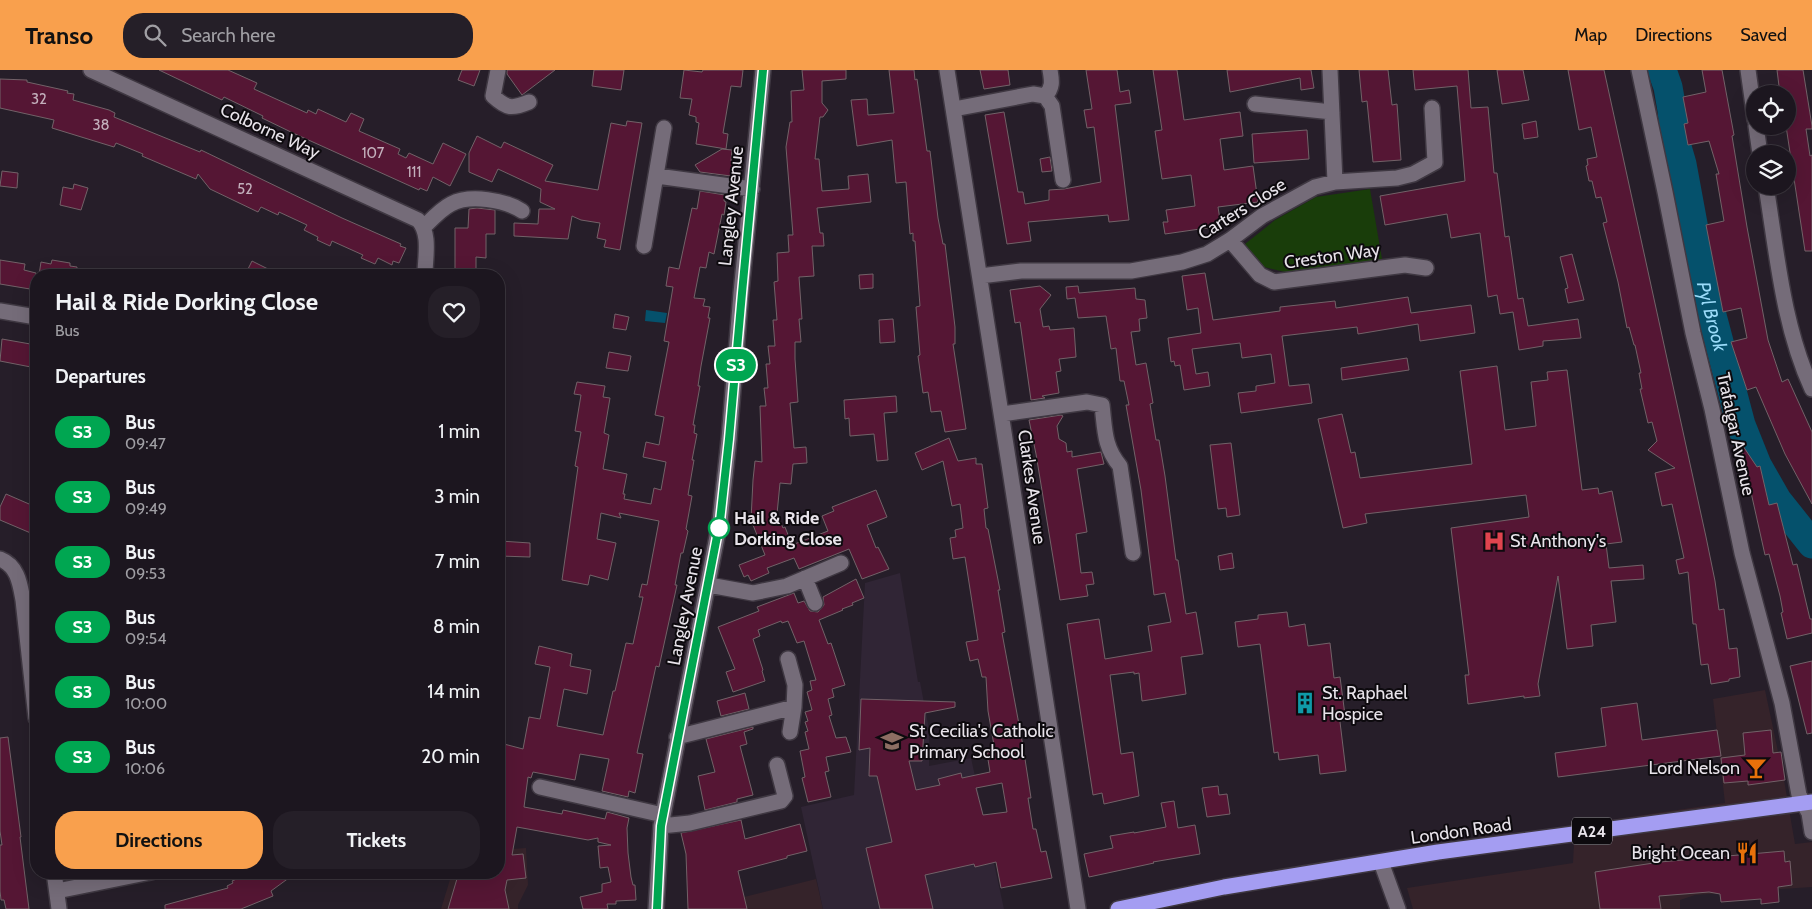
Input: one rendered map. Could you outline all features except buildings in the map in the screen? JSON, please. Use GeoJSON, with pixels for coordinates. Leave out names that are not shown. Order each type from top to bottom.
{"type":"FeatureCollection","features":[{"type":"Feature","properties":{"kind":"highway","name":"London Road"},"geometry":{"type":"LineString","coordinates":[[1118,909],[1224,887],[1446,851],[1808,803]]}},
{"type":"Feature","properties":{"kind":"street","name":"Colborne Way"},"geometry":{"type":"LineString","coordinates":[[91,70],[418,220],[425,230]]}},
{"type":"Feature","properties":{"kind":"street"},"geometry":{"type":"LineString","coordinates":[[498,70],[493,96],[502,104],[512,108],[530,102]]}},
{"type":"Feature","properties":{"kind":"street","name":"Langley Avenue"},"geometry":{"type":"LineString","coordinates":[[656,909],[662,820],[720,521],[763,70]]}},
{"type":"Feature","properties":{"kind":"street","name":"Clarkes Avenue"},"geometry":{"type":"LineString","coordinates":[[947,70],[1078,909]]}},
{"type":"Feature","properties":{"kind":"street"},"geometry":{"type":"LineString","coordinates":[[1045,96],[1050,91],[1052,83],[1050,70]]}},
{"type":"Feature","properties":{"kind":"street"},"geometry":{"type":"LineString","coordinates":[[1330,70],[1335,182]]}},
{"type":"Feature","properties":{"kind":"street","name":"Trafalgar Avenue"},"geometry":{"type":"LineString","coordinates":[[1639,70],[1666,192],[1693,333],[1712,409],[1742,553],[1782,703],[1799,795],[1808,803],[1812,832]]}},
{"type":"Feature","properties":{"kind":"street"},"geometry":{"type":"LineString","coordinates":[[1748,70],[1750,85]]}},
{"type":"Feature","properties":{"kind":"street"},"geometry":{"type":"LineString","coordinates":[[954,109],[1034,94],[1045,96],[1052,106],[1063,180]]}},
{"type":"Feature","properties":{"kind":"street"},"geometry":{"type":"LineString","coordinates":[[1255,104],[1332,112]]}},
{"type":"Feature","properties":{"kind":"street","name":"Carters Close"},"geometry":{"type":"LineString","coordinates":[[980,276],[1021,270],[1131,271],[1182,262],[1207,254],[1230,240],[1262,216],[1315,186],[1335,182],[1397,178],[1413,174],[1435,162],[1432,108]]}},
{"type":"Feature","properties":{"kind":"street"},"geometry":{"type":"LineString","coordinates":[[644,246],[664,128]]}},
{"type":"Feature","properties":{"kind":"street"},"geometry":{"type":"LineString","coordinates":[[657,176],[752,189]]}},
{"type":"Feature","properties":{"kind":"street"},"geometry":{"type":"LineString","coordinates":[[1767,195],[1786,310],[1804,372],[1812,389]]}},
{"type":"Feature","properties":{"kind":"street"},"geometry":{"type":"LineString","coordinates":[[425,269],[425,230],[448,205],[459,200],[500,201],[522,211]]}},
{"type":"Feature","properties":{"kind":"street","name":"Creston Way"},"geometry":{"type":"LineString","coordinates":[[1230,240],[1260,275],[1274,282],[1406,265],[1426,268]]}},
{"type":"Feature","properties":{"kind":"street"},"geometry":{"type":"LineString","coordinates":[[0,311],[30,316]]}},
{"type":"Feature","properties":{"kind":"street"},"geometry":{"type":"LineString","coordinates":[[1002,414],[1087,402],[1102,406],[1107,446],[1120,466],[1133,553]]}},
{"type":"Feature","properties":{"kind":"street"},"geometry":{"type":"LineString","coordinates":[[2,559],[16,571],[20,582],[24,600],[30,659]]}},
{"type":"Feature","properties":{"kind":"street"},"geometry":{"type":"LineString","coordinates":[[709,585],[754,593],[786,586],[841,563]]}},
{"type":"Feature","properties":{"kind":"street"},"geometry":{"type":"LineString","coordinates":[[805,578],[815,603]]}},
{"type":"Feature","properties":{"kind":"street"},"geometry":{"type":"LineString","coordinates":[[788,659],[794,686],[794,707],[790,732]]}},
{"type":"Feature","properties":{"kind":"street"},"geometry":{"type":"LineString","coordinates":[[677,737],[794,707]]}},
{"type":"Feature","properties":{"kind":"street"},"geometry":{"type":"LineString","coordinates":[[540,787],[662,820],[690,822],[781,801],[785,796],[777,765]]}},
{"type":"Feature","properties":{"kind":"street"},"geometry":{"type":"LineString","coordinates":[[1381,862],[1398,909]]}},
{"type":"Feature","properties":{"kind":"street"},"geometry":{"type":"LineString","coordinates":[[55,879],[59,909]]}},
{"type":"Feature","properties":{"kind":"street"},"geometry":{"type":"LineString","coordinates":[[56,891],[116,879]]}},
{"type":"Feature","properties":{"kind":"shaded area","name":"St Cecilia's Catholic Primary School"},"geometry":{"type":"Polygon","coordinates":[[[900,573],[918,682],[920,682],[929,729],[929,766],[971,758],[1004,909],[823,909],[801,807],[854,795],[865,583],[900,573]]]}},
{"type":"Feature","properties":{"kind":"shaded area"},"geometry":{"type":"Polygon","coordinates":[[[1765,690],[1795,844],[1812,842],[1812,887],[1695,895],[1680,900],[1680,909],[1413,909],[1407,888],[1573,863],[1575,825],[1725,803],[1713,699],[1765,690]]]}},
{"type":"Feature","properties":{"kind":"shaded area"},"geometry":{"type":"Polygon","coordinates":[[[526,848],[528,885],[518,905],[518,909],[441,909],[450,879],[505,879],[505,850],[526,848]]]}},
{"type":"Feature","properties":{"kind":"shaded area"},"geometry":{"type":"Polygon","coordinates":[[[816,879],[823,909],[696,909],[816,879]]]}},
{"type":"Feature","properties":{"kind":"green space"},"geometry":{"type":"Polygon","coordinates":[[[1370,189],[1382,259],[1298,275],[1264,267],[1247,255],[1245,244],[1275,220],[1316,197],[1370,189]]]}},
{"type":"Feature","properties":{"kind":"water"},"geometry":{"type":"Polygon","coordinates":[[[646,310],[667,313],[665,323],[645,321],[646,310]]]}},
{"type":"Feature","properties":{"kind":"waterway","name":"Pyl Brook"},"geometry":{"type":"LineString","coordinates":[[1662,70],[1668,87],[1675,140],[1682,164],[1705,289],[1741,425],[1757,465],[1777,500],[1812,544]]}},
{"type":"Feature","properties":{"kind":"bus line","name":"S3"},"geometry":{"type":"LineString","coordinates":[[657,909],[661,826],[720,521],[763,70]]}},
{"type":"Feature","properties":{"kind":"place","name":"Hail & Ride Dorking Close"},"geometry":{"type":"Point","coordinates":[719,528]}},
{"type":"Feature","properties":{"kind":"place","name":"St Anthony's"},"geometry":{"type":"Point","coordinates":[1494,541]}},
{"type":"Feature","properties":{"kind":"place","name":"St. Raphael Hospice"},"geometry":{"type":"Point","coordinates":[1305,703]}},
{"type":"Feature","properties":{"kind":"place","name":"St Cecilia's Catholic Primary School"},"geometry":{"type":"Point","coordinates":[892,741]}},
{"type":"Feature","properties":{"kind":"place","name":"Lord Nelson"},"geometry":{"type":"Point","coordinates":[1756,768]}},
{"type":"Feature","properties":{"kind":"place","name":"Bright Ocean"},"geometry":{"type":"Point","coordinates":[1747,853]}}]}
